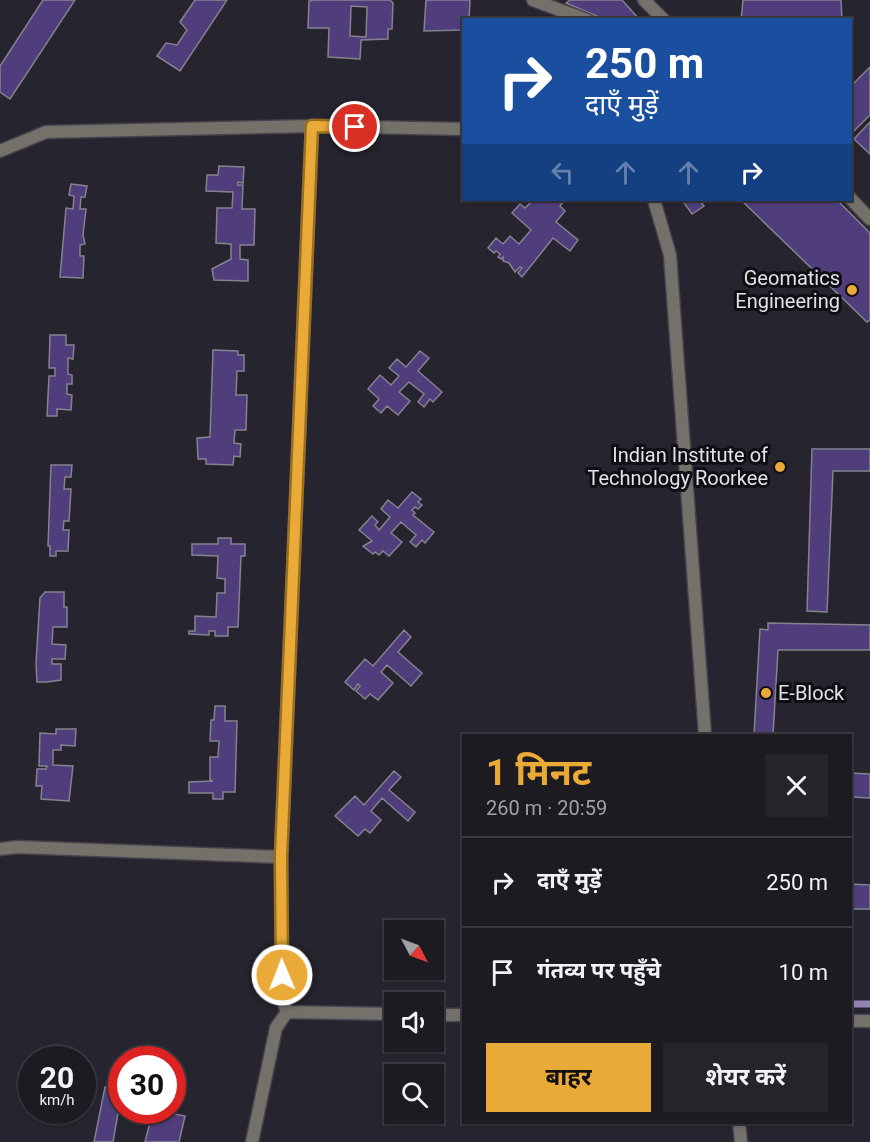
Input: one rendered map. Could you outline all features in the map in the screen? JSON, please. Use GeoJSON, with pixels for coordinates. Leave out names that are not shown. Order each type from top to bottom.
{"type":"FeatureCollection","features":[{"type":"Feature","properties":{"kind":"street"},"geometry":{"type":"LineString","coordinates":[[533,0],[582,18]]}},
{"type":"Feature","properties":{"kind":"street"},"geometry":{"type":"LineString","coordinates":[[644,0],[662,18]]}},
{"type":"Feature","properties":{"kind":"street"},"geometry":{"type":"LineString","coordinates":[[0,151],[46,132],[312,126],[462,129]]}},
{"type":"Feature","properties":{"kind":"street"},"geometry":{"type":"LineString","coordinates":[[287,1012],[282,998],[281,857],[312,126]]}},
{"type":"Feature","properties":{"kind":"street"},"geometry":{"type":"LineString","coordinates":[[852,200],[870,219]]}},
{"type":"Feature","properties":{"kind":"street"},"geometry":{"type":"LineString","coordinates":[[654,201],[670,255],[705,734]]}},
{"type":"Feature","properties":{"kind":"street"},"geometry":{"type":"LineString","coordinates":[[0,849],[17,847],[281,857]]}},
{"type":"Feature","properties":{"kind":"street"},"geometry":{"type":"LineString","coordinates":[[287,1012],[384,1014]]}},
{"type":"Feature","properties":{"kind":"street"},"geometry":{"type":"LineString","coordinates":[[252,1142],[276,1028],[287,1012]]}},
{"type":"Feature","properties":{"kind":"street"},"geometry":{"type":"LineString","coordinates":[[444,1015],[462,1016]]}},
{"type":"Feature","properties":{"kind":"street"},"geometry":{"type":"LineString","coordinates":[[852,1021],[870,1021]]}},
{"type":"Feature","properties":{"kind":"street"},"geometry":{"type":"LineString","coordinates":[[739,1124],[741,1142]]}},
{"type":"Feature","properties":{"kind":"building"},"geometry":{"type":"Polygon","coordinates":[[[43,0],[75,0],[10,99],[0,92],[0,66],[43,0]]]}},
{"type":"Feature","properties":{"kind":"building"},"geometry":{"type":"Polygon","coordinates":[[[195,0],[227,0],[180,71],[157,56],[166,43],[177,45],[187,30],[180,22],[195,0]]]}},
{"type":"Feature","properties":{"kind":"building"},"geometry":{"type":"Polygon","coordinates":[[[390,0],[393,3],[392,29],[388,29],[388,39],[361,40],[360,59],[328,57],[329,28],[308,28],[309,1],[390,0]],[[351,6],[350,36],[366,37],[367,7],[351,6]]]}},
{"type":"Feature","properties":{"kind":"building"},"geometry":{"type":"Polygon","coordinates":[[[426,0],[470,0],[469,18],[462,18],[462,30],[424,31],[426,0]]]}},
{"type":"Feature","properties":{"kind":"building"},"geometry":{"type":"Polygon","coordinates":[[[570,0],[622,0],[638,18],[601,18],[566,3],[570,0]]]}},
{"type":"Feature","properties":{"kind":"building"},"geometry":{"type":"Polygon","coordinates":[[[743,0],[841,0],[842,18],[741,18],[743,0]]]}},
{"type":"Feature","properties":{"kind":"building"},"geometry":{"type":"Polygon","coordinates":[[[870,67],[870,115],[852,133],[852,85],[870,67]]]}},
{"type":"Feature","properties":{"kind":"building"},"geometry":{"type":"Polygon","coordinates":[[[870,122],[870,154],[854,139],[870,122]]]}},
{"type":"Feature","properties":{"kind":"building"},"geometry":{"type":"Polygon","coordinates":[[[219,166],[244,167],[243,183],[238,182],[238,185],[243,185],[242,209],[255,209],[254,245],[240,245],[240,259],[248,260],[248,281],[214,280],[212,269],[231,259],[231,244],[216,243],[217,208],[232,208],[233,192],[206,191],[207,175],[218,175],[219,166]]]}},
{"type":"Feature","properties":{"kind":"building"},"geometry":{"type":"Polygon","coordinates":[[[71,184],[87,186],[85,197],[81,197],[80,209],[86,209],[83,235],[85,244],[80,245],[80,256],[84,256],[83,278],[60,277],[66,208],[73,209],[74,196],[69,195],[71,184]]]}},
{"type":"Feature","properties":{"kind":"building"},"geometry":{"type":"Polygon","coordinates":[[[532,201],[564,201],[560,206],[565,211],[556,222],[578,240],[570,251],[553,238],[522,277],[518,273],[522,268],[520,267],[515,272],[509,263],[503,261],[503,257],[501,259],[498,257],[500,254],[488,248],[496,238],[503,244],[510,236],[519,244],[531,230],[512,213],[520,204],[525,208],[532,201]]]}},
{"type":"Feature","properties":{"kind":"building"},"geometry":{"type":"Polygon","coordinates":[[[683,201],[701,201],[704,206],[692,214],[683,201]]]}},
{"type":"Feature","properties":{"kind":"building","name":"Geomatics Engineering"},"geometry":{"type":"Polygon","coordinates":[[[742,201],[838,201],[870,233],[870,320],[867,322],[742,201]]]}},
{"type":"Feature","properties":{"kind":"building"},"geometry":{"type":"Polygon","coordinates":[[[50,335],[66,335],[66,345],[74,345],[73,359],[68,358],[68,374],[72,375],[72,384],[67,384],[67,394],[72,395],[71,410],[57,409],[57,416],[47,416],[49,376],[55,376],[55,368],[49,368],[50,335]]]}},
{"type":"Feature","properties":{"kind":"building"},"geometry":{"type":"Polygon","coordinates":[[[213,350],[238,351],[238,355],[244,355],[244,371],[237,371],[236,395],[247,395],[246,430],[235,430],[234,443],[241,444],[240,457],[234,456],[233,465],[206,464],[206,459],[198,459],[197,438],[210,437],[213,350]]]}},
{"type":"Feature","properties":{"kind":"building"},"geometry":{"type":"Polygon","coordinates":[[[420,351],[429,358],[418,371],[442,392],[433,402],[430,399],[424,407],[418,402],[424,394],[409,382],[399,392],[410,401],[398,415],[387,406],[381,413],[373,406],[379,399],[368,389],[380,375],[391,385],[399,376],[389,368],[397,359],[406,367],[420,351]]]}},
{"type":"Feature","properties":{"kind":"building"},"geometry":{"type":"Polygon","coordinates":[[[812,449],[870,449],[870,471],[833,471],[827,612],[807,611],[812,449]]]}},
{"type":"Feature","properties":{"kind":"building"},"geometry":{"type":"Polygon","coordinates":[[[51,465],[72,465],[71,477],[65,477],[64,489],[71,489],[69,521],[64,521],[63,530],[69,530],[68,551],[56,551],[56,556],[50,556],[50,546],[48,546],[51,465]]]}},
{"type":"Feature","properties":{"kind":"building"},"geometry":{"type":"Polygon","coordinates":[[[412,492],[421,499],[418,502],[422,505],[412,510],[415,513],[413,515],[434,532],[425,543],[422,540],[416,547],[410,542],[416,535],[401,522],[391,533],[402,542],[389,556],[383,551],[379,555],[375,552],[373,554],[363,546],[372,541],[359,530],[372,516],[378,522],[375,525],[379,530],[390,517],[381,509],[388,500],[398,508],[412,492]]]}},
{"type":"Feature","properties":{"kind":"building"},"geometry":{"type":"Polygon","coordinates":[[[218,538],[231,538],[231,544],[245,544],[245,556],[241,556],[238,627],[228,627],[228,636],[215,636],[215,631],[209,631],[209,635],[189,634],[189,631],[195,631],[195,616],[216,617],[217,593],[225,593],[225,579],[217,578],[218,556],[192,555],[192,544],[218,544],[218,538]]]}},
{"type":"Feature","properties":{"kind":"building"},"geometry":{"type":"Polygon","coordinates":[[[45,592],[64,592],[67,627],[53,627],[52,644],[66,645],[65,659],[52,659],[52,664],[61,664],[61,680],[37,682],[40,598],[45,592]]]}},
{"type":"Feature","properties":{"kind":"building","name":"E-Block"},"geometry":{"type":"Polygon","coordinates":[[[768,623],[870,625],[870,650],[778,650],[773,734],[754,734],[760,629],[768,630],[768,623]]]}},
{"type":"Feature","properties":{"kind":"building"},"geometry":{"type":"Polygon","coordinates":[[[404,630],[411,637],[398,652],[422,673],[411,686],[387,665],[381,672],[393,683],[378,700],[370,694],[365,699],[356,691],[360,686],[358,684],[354,690],[345,682],[365,659],[373,666],[404,630]]]}},
{"type":"Feature","properties":{"kind":"building"},"geometry":{"type":"Polygon","coordinates":[[[215,706],[225,706],[225,721],[237,721],[235,792],[223,792],[223,799],[213,799],[213,793],[189,793],[189,782],[213,781],[210,780],[210,757],[218,757],[219,741],[210,741],[211,720],[214,720],[215,706]]]}},
{"type":"Feature","properties":{"kind":"building"},"geometry":{"type":"Polygon","coordinates":[[[56,729],[76,729],[75,746],[61,745],[61,750],[53,750],[53,765],[73,766],[69,801],[41,799],[42,786],[36,786],[37,769],[46,769],[47,766],[39,766],[40,733],[56,734],[56,729]]]}},
{"type":"Feature","properties":{"kind":"building"},"geometry":{"type":"Polygon","coordinates":[[[394,771],[401,777],[389,790],[415,812],[408,821],[382,798],[371,811],[381,820],[370,833],[365,829],[358,836],[335,816],[355,796],[364,805],[394,771]]]}},
{"type":"Feature","properties":{"kind":"building"},"geometry":{"type":"Polygon","coordinates":[[[852,773],[870,774],[870,798],[852,797],[852,773]]]}},
{"type":"Feature","properties":{"kind":"building"},"geometry":{"type":"Polygon","coordinates":[[[852,884],[870,885],[870,909],[852,909],[852,884]]]}},
{"type":"Feature","properties":{"kind":"building"},"geometry":{"type":"Polygon","coordinates":[[[105,1087],[108,1088],[108,1124],[116,1124],[113,1142],[94,1142],[105,1087]]]}},
{"type":"Feature","properties":{"kind":"building"},"geometry":{"type":"Polygon","coordinates":[[[150,1124],[183,1124],[179,1142],[145,1142],[150,1124]]]}},
{"type":"Feature","properties":{"kind":"waterway"},"geometry":{"type":"LineString","coordinates":[[852,1004],[870,1004]]}},
{"type":"Feature","properties":{"kind":"place","name":"Geomatics Engineering"},"geometry":{"type":"Point","coordinates":[852,290]}},
{"type":"Feature","properties":{"kind":"place","name":"Indian Institute of Technology Roorkee"},"geometry":{"type":"Point","coordinates":[780,467]}},
{"type":"Feature","properties":{"kind":"place","name":"E-Block"},"geometry":{"type":"Point","coordinates":[766,693]}},
{"type":"Feature","properties":{"kind":"route"},"geometry":{"type":"LineString","coordinates":[[282,975],[281,857],[312,126],[355,127]]}}]}
